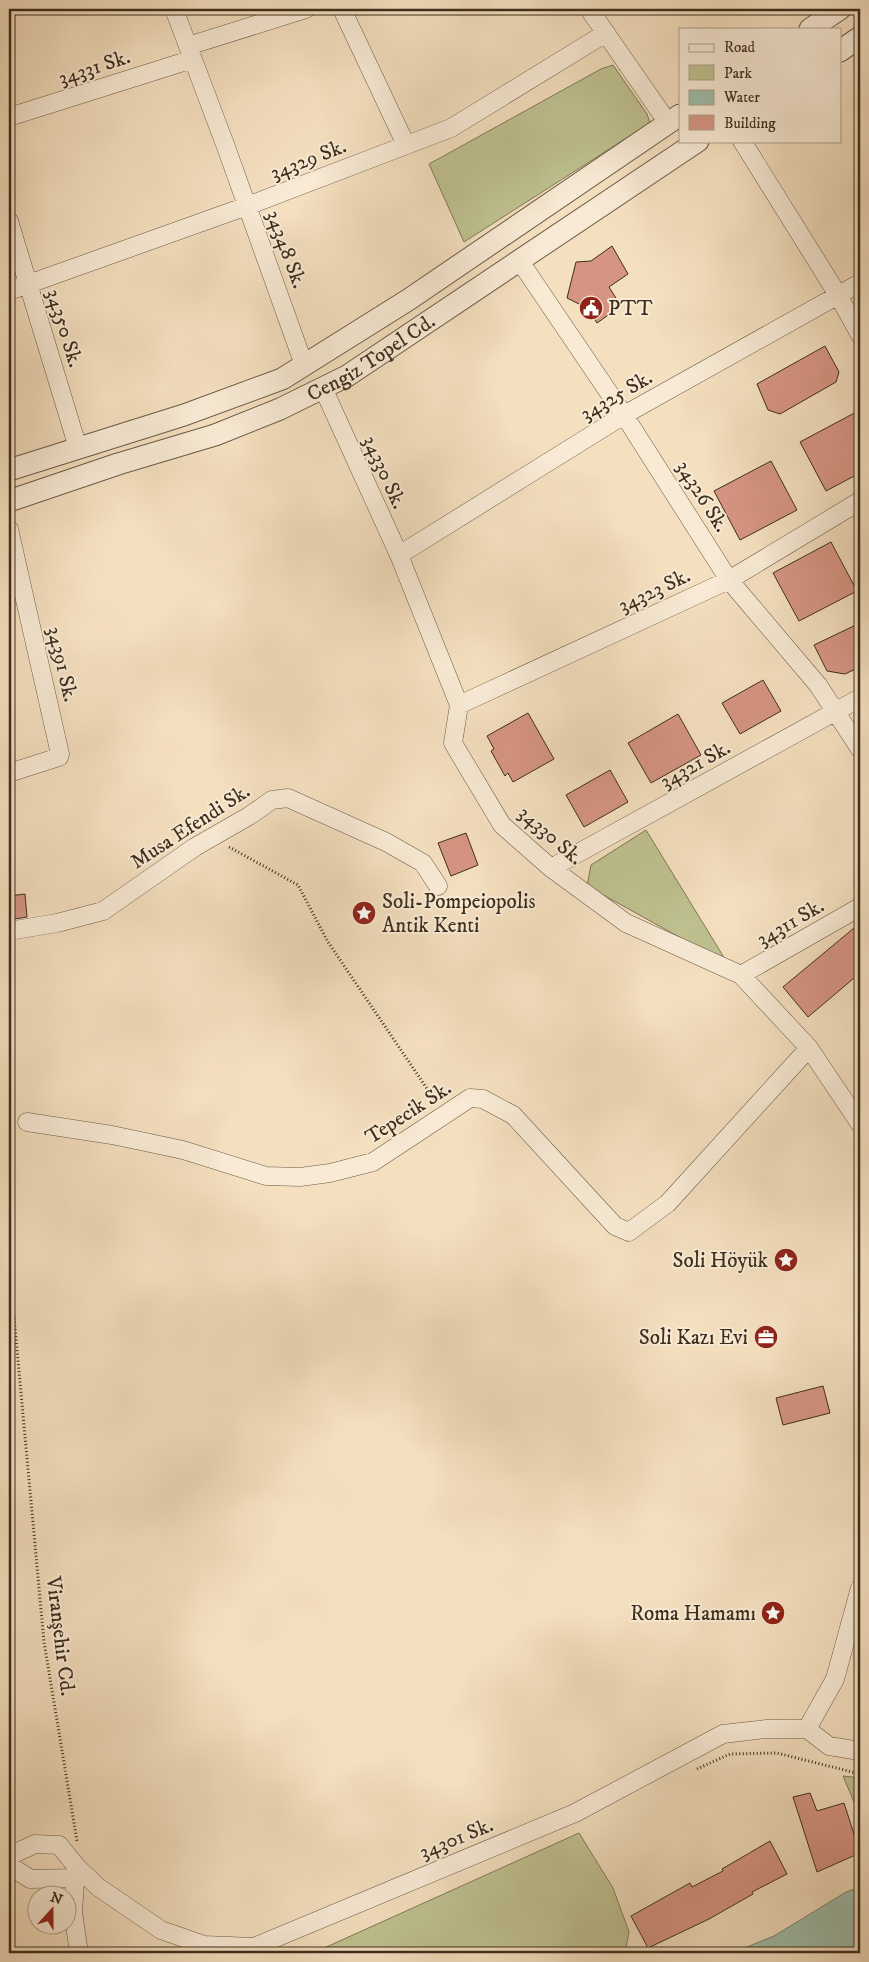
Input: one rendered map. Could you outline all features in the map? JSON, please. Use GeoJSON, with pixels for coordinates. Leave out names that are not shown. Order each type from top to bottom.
{"type":"FeatureCollection","features":[{"type":"Feature","properties":{"kind":"street","name":"34348 Sk."},"geometry":{"type":"LineString","coordinates":[[174,9],[304,365]]}},
{"type":"Feature","properties":{"kind":"street","name":"34331 Sk."},"geometry":{"type":"LineString","coordinates":[[9,117],[306,9]]}},
{"type":"Feature","properties":{"kind":"street"},"geometry":{"type":"LineString","coordinates":[[342,9],[406,145]]}},
{"type":"Feature","properties":{"kind":"street"},"geometry":{"type":"LineString","coordinates":[[590,9],[606,33],[674,119]]}},
{"type":"Feature","properties":{"kind":"street"},"geometry":{"type":"LineString","coordinates":[[811,28],[837,9]]}},
{"type":"Feature","properties":{"kind":"street","name":"34329 Sk."},"geometry":{"type":"LineString","coordinates":[[9,291],[247,206],[451,128],[606,33]]}},
{"type":"Feature","properties":{"kind":"street"},"geometry":{"type":"LineString","coordinates":[[842,50],[860,37]]}},
{"type":"Feature","properties":{"kind":"street","name":"Cengiz Topel Cd."},"geometry":{"type":"LineString","coordinates":[[9,470],[184,415],[282,379],[408,300],[674,119]]}},
{"type":"Feature","properties":{"kind":"street","name":"Cengiz Topel Cd."},"geometry":{"type":"LineString","coordinates":[[9,501],[118,464],[216,435],[280,409],[348,376],[696,142]]}},
{"type":"Feature","properties":{"kind":"street"},"geometry":{"type":"LineString","coordinates":[[743,142],[860,335]]}},
{"type":"Feature","properties":{"kind":"street","name":"34350 Sk."},"geometry":{"type":"LineString","coordinates":[[9,221],[78,448]]}},
{"type":"Feature","properties":{"kind":"street","name":"34326 Sk."},"geometry":{"type":"LineString","coordinates":[[519,260],[624,414],[730,580],[818,685],[860,749]]}},
{"type":"Feature","properties":{"kind":"street","name":"34325 Sk."},"geometry":{"type":"LineString","coordinates":[[399,554],[624,414],[860,283]]}},
{"type":"Feature","properties":{"kind":"street","name":"34330 Sk."},"geometry":{"type":"LineString","coordinates":[[323,388],[399,554],[459,705],[453,742],[502,825],[551,868],[626,923],[741,975],[809,1048],[860,1122]]}},
{"type":"Feature","properties":{"kind":"street","name":"34323 Sk."},"geometry":{"type":"LineString","coordinates":[[459,705],[730,580],[860,501]]}},
{"type":"Feature","properties":{"kind":"street","name":"34391 Sk."},"geometry":{"type":"LineString","coordinates":[[9,529],[60,754],[59,757],[9,773]]}},
{"type":"Feature","properties":{"kind":"street","name":"34321 Sk."},"geometry":{"type":"LineString","coordinates":[[551,868],[860,698]]}},
{"type":"Feature","properties":{"kind":"street","name":"Musa Efendi Sk."},"geometry":{"type":"LineString","coordinates":[[9,931],[57,923],[103,911],[195,847],[272,800],[288,798],[386,842],[423,863],[438,886]]}},
{"type":"Feature","properties":{"kind":"street","name":"34311 Sk."},"geometry":{"type":"LineString","coordinates":[[741,975],[860,907]]}},
{"type":"Feature","properties":{"kind":"street","name":"Tepecik Sk."},"geometry":{"type":"LineString","coordinates":[[27,1122],[184,1150],[266,1176],[300,1177],[330,1173],[374,1162],[470,1098],[483,1099],[513,1115],[615,1226],[629,1232],[668,1203],[809,1048]]}},
{"type":"Feature","properties":{"kind":"street"},"geometry":{"type":"LineString","coordinates":[[860,1588],[835,1679],[807,1729],[828,1746],[860,1751]]}},
{"type":"Feature","properties":{"kind":"street","name":"34301 Sk."},"geometry":{"type":"LineString","coordinates":[[9,1856],[35,1844],[59,1845],[76,1872],[161,1930],[204,1945],[254,1947],[575,1813],[723,1734],[766,1729],[807,1729]]}},
{"type":"Feature","properties":{"kind":"street"},"geometry":{"type":"LineString","coordinates":[[9,1865],[30,1879],[76,1872],[73,1912],[79,1953]]}},
{"type":"Feature","properties":{"kind":"path"},"geometry":{"type":"LineString","coordinates":[[211,838],[298,885],[328,942],[445,1115]]}},
{"type":"Feature","properties":{"kind":"path","name":"Viranşehir Cd."},"geometry":{"type":"LineString","coordinates":[[9,1263],[44,1642],[78,1843]]}},
{"type":"Feature","properties":{"kind":"green space"},"geometry":{"type":"Polygon","coordinates":[[[613,65],[647,114],[650,123],[464,242],[429,164],[601,69],[613,65]]]}},
{"type":"Feature","properties":{"kind":"green space"},"geometry":{"type":"Polygon","coordinates":[[[646,830],[728,964],[587,886],[591,865],[646,830]]]}},
{"type":"Feature","properties":{"kind":"green space"},"geometry":{"type":"Polygon","coordinates":[[[843,1776],[860,1778],[860,1816],[843,1776]]]}},
{"type":"Feature","properties":{"kind":"green space"},"geometry":{"type":"Polygon","coordinates":[[[579,1833],[613,1888],[629,1932],[625,1953],[313,1953],[579,1833]]]}},
{"type":"Feature","properties":{"kind":"water"},"geometry":{"type":"Polygon","coordinates":[[[860,1887],[860,1953],[732,1953],[774,1936],[846,1892],[860,1887]]]}},
{"type":"Feature","properties":{"kind":"building"},"geometry":{"type":"Polygon","coordinates":[[[612,246],[628,274],[609,287],[621,306],[597,323],[584,303],[579,304],[567,298],[576,262],[591,261],[612,246]]]}},
{"type":"Feature","properties":{"kind":"building"},"geometry":{"type":"Polygon","coordinates":[[[825,346],[839,372],[836,382],[780,414],[768,410],[757,384],[825,346]]]}},
{"type":"Feature","properties":{"kind":"building"},"geometry":{"type":"Polygon","coordinates":[[[860,410],[860,473],[826,491],[800,442],[860,410]]]}},
{"type":"Feature","properties":{"kind":"building"},"geometry":{"type":"Polygon","coordinates":[[[771,461],[797,510],[740,540],[714,491],[771,461]]]}},
{"type":"Feature","properties":{"kind":"building"},"geometry":{"type":"Polygon","coordinates":[[[831,542],[857,591],[799,621],[773,573],[831,542]]]}},
{"type":"Feature","properties":{"kind":"building"},"geometry":{"type":"Polygon","coordinates":[[[860,623],[860,667],[845,674],[827,671],[814,645],[860,623]]]}},
{"type":"Feature","properties":{"kind":"building"},"geometry":{"type":"Polygon","coordinates":[[[763,680],[781,711],[740,734],[722,703],[763,680]]]}},
{"type":"Feature","properties":{"kind":"building"},"geometry":{"type":"Polygon","coordinates":[[[528,713],[554,759],[513,782],[508,773],[505,776],[491,751],[494,749],[487,736],[528,713]]]}},
{"type":"Feature","properties":{"kind":"building"},"geometry":{"type":"Polygon","coordinates":[[[678,714],[701,755],[651,783],[628,743],[678,714]]]}},
{"type":"Feature","properties":{"kind":"building"},"geometry":{"type":"Polygon","coordinates":[[[610,770],[628,802],[584,827],[566,795],[610,770]]]}},
{"type":"Feature","properties":{"kind":"building"},"geometry":{"type":"Polygon","coordinates":[[[466,833],[478,865],[451,876],[438,843],[466,833]]]}},
{"type":"Feature","properties":{"kind":"building"},"geometry":{"type":"Polygon","coordinates":[[[25,894],[27,917],[9,920],[9,896],[25,894]]]}},
{"type":"Feature","properties":{"kind":"building"},"geometry":{"type":"Polygon","coordinates":[[[860,923],[860,973],[808,1017],[783,987],[860,923]]]}},
{"type":"Feature","properties":{"kind":"building"},"geometry":{"type":"Polygon","coordinates":[[[823,1386],[830,1413],[783,1425],[776,1398],[823,1386]]]}},
{"type":"Feature","properties":{"kind":"building"},"geometry":{"type":"Polygon","coordinates":[[[810,1793],[817,1811],[844,1803],[860,1853],[817,1872],[793,1797],[810,1793]]]}},
{"type":"Feature","properties":{"kind":"building"},"geometry":{"type":"Polygon","coordinates":[[[770,1841],[787,1874],[752,1892],[753,1894],[709,1919],[648,1948],[631,1916],[690,1883],[692,1887],[723,1871],[722,1869],[770,1841]]]}},
{"type":"Feature","properties":{"kind":"place","name":"PTT"},"geometry":{"type":"Point","coordinates":[591,308]}},
{"type":"Feature","properties":{"kind":"place","name":"Soli-Pompeiopolis Antik Kenti"},"geometry":{"type":"Point","coordinates":[364,913]}},
{"type":"Feature","properties":{"kind":"place","name":"Soli Höyük"},"geometry":{"type":"Point","coordinates":[786,1260]}},
{"type":"Feature","properties":{"kind":"place","name":"Soli Kazı Evi"},"geometry":{"type":"Point","coordinates":[766,1337]}},
{"type":"Feature","properties":{"kind":"place","name":"Roma Hamamı"},"geometry":{"type":"Point","coordinates":[773,1613]}}]}
